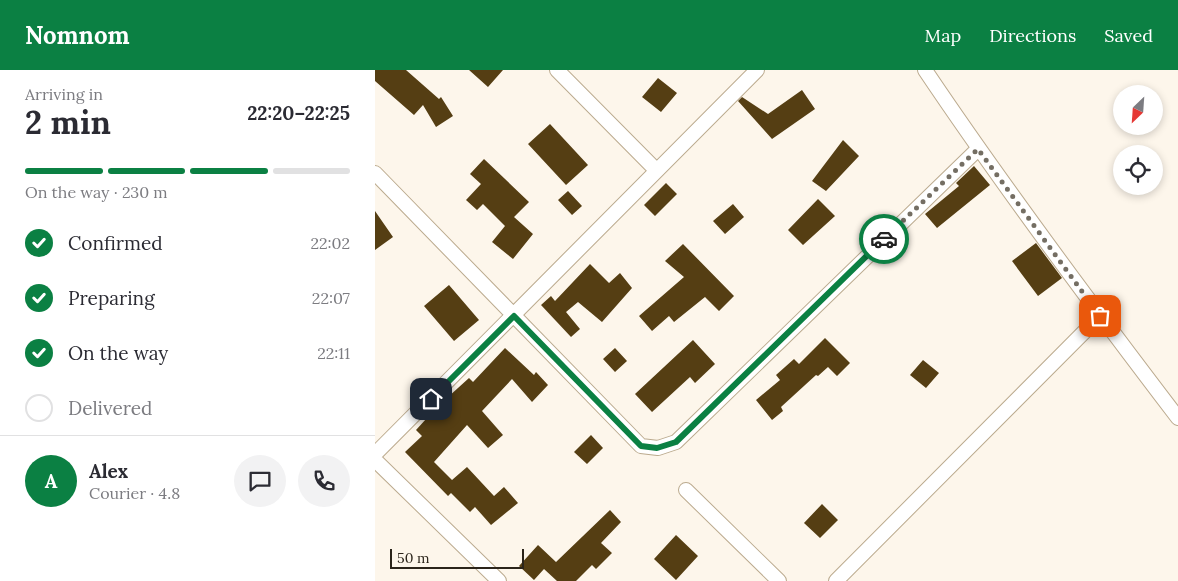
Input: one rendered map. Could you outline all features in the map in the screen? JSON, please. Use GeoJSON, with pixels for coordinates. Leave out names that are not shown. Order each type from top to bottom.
{"type":"FeatureCollection","features":[{"type":"Feature","properties":{"kind":"street"},"geometry":{"type":"LineString","coordinates":[[557,70],[656,170]]}},
{"type":"Feature","properties":{"kind":"street"},"geometry":{"type":"LineString","coordinates":[[375,454],[757,70]]}},
{"type":"Feature","properties":{"kind":"street"},"geometry":{"type":"LineString","coordinates":[[925,70],[978,149],[1100,316],[1178,418]]}},
{"type":"Feature","properties":{"kind":"street"},"geometry":{"type":"LineString","coordinates":[[375,173],[641,446],[657,448],[676,442],[978,149]]}},
{"type":"Feature","properties":{"kind":"street"},"geometry":{"type":"LineString","coordinates":[[836,581],[1100,316]]}},
{"type":"Feature","properties":{"kind":"street"},"geometry":{"type":"LineString","coordinates":[[375,460],[499,581]]}},
{"type":"Feature","properties":{"kind":"street"},"geometry":{"type":"LineString","coordinates":[[686,490],[779,581]]}},
{"type":"Feature","properties":{"kind":"building"},"geometry":{"type":"Polygon","coordinates":[[[375,70],[406,70],[439,99],[441,97],[453,116],[436,127],[423,105],[414,115],[375,81],[375,70]]]}},
{"type":"Feature","properties":{"kind":"building"},"geometry":{"type":"Polygon","coordinates":[[[469,70],[503,70],[488,87],[469,70]]]}},
{"type":"Feature","properties":{"kind":"building"},"geometry":{"type":"Polygon","coordinates":[[[658,78],[677,93],[661,112],[642,97],[658,78]]]}},
{"type":"Feature","properties":{"kind":"building"},"geometry":{"type":"Polygon","coordinates":[[[802,90],[815,109],[772,139],[738,101],[742,97],[768,114],[802,90]]]}},
{"type":"Feature","properties":{"kind":"building"},"geometry":{"type":"Polygon","coordinates":[[[550,124],[588,165],[566,185],[528,144],[550,124]]]}},
{"type":"Feature","properties":{"kind":"building"},"geometry":{"type":"Polygon","coordinates":[[[843,140],[859,156],[826,191],[812,181],[843,140]]]}},
{"type":"Feature","properties":{"kind":"building"},"geometry":{"type":"Polygon","coordinates":[[[484,159],[529,202],[514,217],[533,234],[513,259],[492,242],[505,226],[483,204],[477,210],[466,200],[481,184],[470,174],[484,159]]]}},
{"type":"Feature","properties":{"kind":"building"},"geometry":{"type":"Polygon","coordinates":[[[974,166],[990,185],[937,228],[925,214],[959,186],[956,183],[974,166]]]}},
{"type":"Feature","properties":{"kind":"building"},"geometry":{"type":"Polygon","coordinates":[[[666,183],[677,194],[655,216],[644,205],[666,183]]]}},
{"type":"Feature","properties":{"kind":"building"},"geometry":{"type":"Polygon","coordinates":[[[568,191],[582,206],[572,215],[558,200],[568,191]]]}},
{"type":"Feature","properties":{"kind":"building"},"geometry":{"type":"Polygon","coordinates":[[[818,199],[835,216],[803,245],[788,230],[818,199]]]}},
{"type":"Feature","properties":{"kind":"building"},"geometry":{"type":"Polygon","coordinates":[[[733,204],[744,217],[725,234],[713,221],[733,204]]]}},
{"type":"Feature","properties":{"kind":"building"},"geometry":{"type":"Polygon","coordinates":[[[375,211],[393,237],[375,250],[375,211]]]}},
{"type":"Feature","properties":{"kind":"building"},"geometry":{"type":"Polygon","coordinates":[[[1036,243],[1062,278],[1038,296],[1012,261],[1036,243]]]}},
{"type":"Feature","properties":{"kind":"building"},"geometry":{"type":"Polygon","coordinates":[[[683,244],[734,296],[719,311],[705,297],[674,322],[669,316],[652,331],[639,316],[684,277],[665,261],[683,244]]]}},
{"type":"Feature","properties":{"kind":"building"},"geometry":{"type":"Polygon","coordinates":[[[590,264],[609,283],[620,273],[632,288],[602,322],[578,302],[566,312],[580,329],[571,337],[541,305],[551,296],[555,301],[590,264]]]}},
{"type":"Feature","properties":{"kind":"building"},"geometry":{"type":"Polygon","coordinates":[[[449,285],[479,320],[454,341],[424,306],[449,285]]]}},
{"type":"Feature","properties":{"kind":"building"},"geometry":{"type":"Polygon","coordinates":[[[825,338],[850,363],[837,376],[828,367],[818,376],[816,375],[781,407],[783,411],[772,420],[756,400],[780,380],[776,375],[794,359],[799,364],[825,338]]]}},
{"type":"Feature","properties":{"kind":"building"},"geometry":{"type":"Polygon","coordinates":[[[693,340],[715,364],[695,383],[690,377],[652,412],[635,394],[693,340]]]}},
{"type":"Feature","properties":{"kind":"building"},"geometry":{"type":"Polygon","coordinates":[[[505,348],[534,375],[536,372],[548,385],[532,402],[512,379],[482,411],[503,435],[488,448],[467,425],[434,462],[452,480],[467,467],[494,496],[504,487],[518,503],[491,525],[475,507],[470,512],[451,493],[448,496],[405,452],[422,436],[416,430],[437,407],[469,378],[473,382],[505,348]]]}},
{"type":"Feature","properties":{"kind":"building"},"geometry":{"type":"Polygon","coordinates":[[[615,348],[627,361],[615,372],[603,359],[615,348]]]}},
{"type":"Feature","properties":{"kind":"building"},"geometry":{"type":"Polygon","coordinates":[[[923,360],[939,373],[926,388],[910,375],[923,360]]]}},
{"type":"Feature","properties":{"kind":"building"},"geometry":{"type":"Polygon","coordinates":[[[591,435],[603,448],[587,464],[574,452],[591,435]]]}},
{"type":"Feature","properties":{"kind":"building"},"geometry":{"type":"Polygon","coordinates":[[[822,504],[838,520],[820,538],[804,523],[822,504]]]}},
{"type":"Feature","properties":{"kind":"building"},"geometry":{"type":"Polygon","coordinates":[[[610,510],[621,522],[601,543],[612,553],[596,569],[592,565],[576,581],[557,581],[544,569],[534,580],[519,566],[538,545],[556,562],[610,510]]]}},
{"type":"Feature","properties":{"kind":"building"},"geometry":{"type":"Polygon","coordinates":[[[676,535],[698,556],[676,580],[654,559],[676,535]]]}},
{"type":"Feature","properties":{"kind":"way so far"},"geometry":{"type":"LineString","coordinates":[[884,239],[978,149],[1100,316]]}},
{"type":"Feature","properties":{"kind":"route"},"geometry":{"type":"LineString","coordinates":[[431,399],[514,316],[641,446],[657,448],[676,442],[884,239]]}}]}
